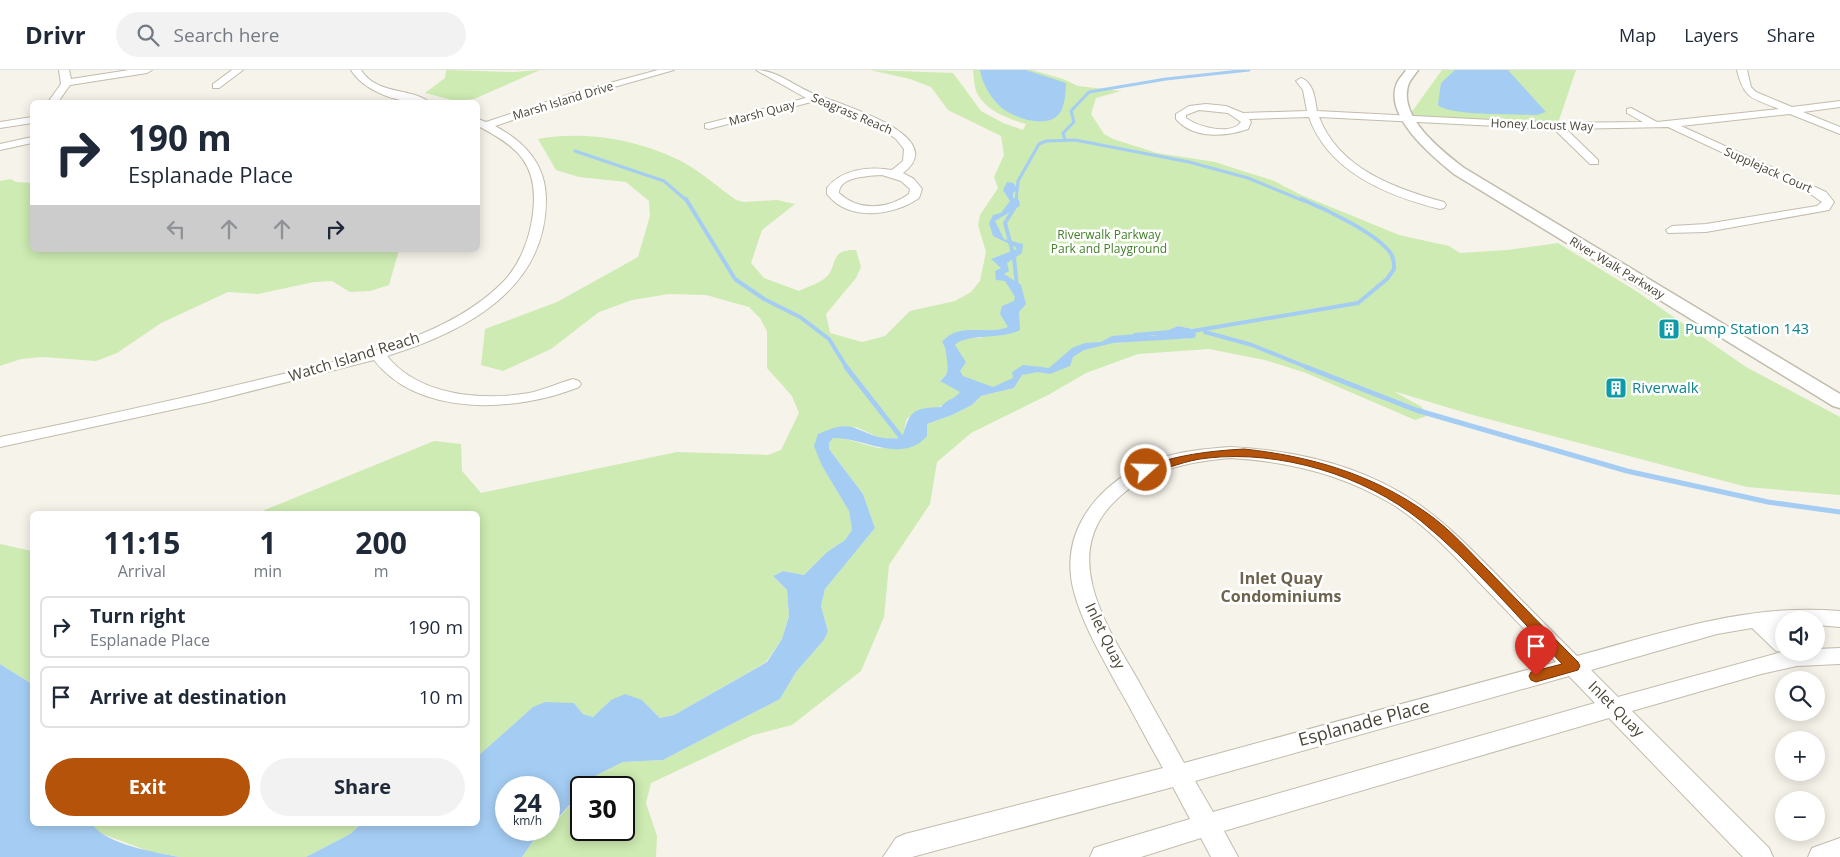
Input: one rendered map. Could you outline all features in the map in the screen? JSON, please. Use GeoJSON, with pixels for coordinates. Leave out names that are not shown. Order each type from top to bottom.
{"type":"FeatureCollection","features":[{"type":"Feature","properties":{"kind":"street"},"geometry":{"type":"LineString","coordinates":[[54,100],[66,83],[64,70]]}},
{"type":"Feature","properties":{"kind":"street"},"geometry":{"type":"LineString","coordinates":[[66,83],[147,70]]}},
{"type":"Feature","properties":{"kind":"street"},"geometry":{"type":"LineString","coordinates":[[216,86],[238,70]]}},
{"type":"Feature","properties":{"kind":"street"},"geometry":{"type":"LineString","coordinates":[[356,70],[360,78],[371,85],[418,100]]}},
{"type":"Feature","properties":{"kind":"street","name":"Marsh Island Drive"},"geometry":{"type":"LineString","coordinates":[[481,124],[670,70]]}},
{"type":"Feature","properties":{"kind":"street","name":"Seagrass Reach"},"geometry":{"type":"LineString","coordinates":[[761,70],[816,98],[884,126],[901,136],[910,149],[910,159],[894,174]]}},
{"type":"Feature","properties":{"kind":"street"},"geometry":{"type":"LineString","coordinates":[[1742,70],[1749,91],[1761,99],[1840,131]]}},
{"type":"Feature","properties":{"kind":"street","name":"River Walk Parkway"},"geometry":{"type":"LineString","coordinates":[[1418,71],[1401,86],[1400,93],[1402,108],[1428,146],[1474,182],[1840,402]]}},
{"type":"Feature","properties":{"kind":"street"},"geometry":{"type":"LineString","coordinates":[[1301,81],[1310,92],[1312,114],[1318,129],[1329,145],[1353,167],[1402,194],[1440,205]]}},
{"type":"Feature","properties":{"kind":"street","name":"Marsh Quay"},"geometry":{"type":"LineString","coordinates":[[709,126],[816,98]]}},
{"type":"Feature","properties":{"kind":"street","name":"Honey Locust Way"},"geometry":{"type":"LineString","coordinates":[[1243,117],[1246,122],[1244,127],[1224,132],[1196,129],[1181,119],[1181,114],[1186,110],[1209,107],[1234,112],[1243,117],[1312,114],[1408,117],[1557,126],[1656,125],[1840,104]]}},
{"type":"Feature","properties":{"kind":"street"},"geometry":{"type":"LineString","coordinates":[[1631,111],[1656,125]]}},
{"type":"Feature","properties":{"kind":"street"},"geometry":{"type":"LineString","coordinates":[[0,125],[30,120]]}},
{"type":"Feature","properties":{"kind":"street","name":"Watch Island Reach"},"geometry":{"type":"LineString","coordinates":[[0,442],[192,401],[376,353],[421,338],[469,314],[509,283],[529,253],[539,219],[540,198],[537,172],[523,150],[512,140],[481,124]]}},
{"type":"Feature","properties":{"kind":"street","name":"Supplejack Court"},"geometry":{"type":"LineString","coordinates":[[1669,124],[1813,190],[1828,202],[1825,207],[1818,209],[1706,228],[1672,230]]}},
{"type":"Feature","properties":{"kind":"street"},"geometry":{"type":"LineString","coordinates":[[1557,126],[1594,162]]}},
{"type":"Feature","properties":{"kind":"street"},"geometry":{"type":"LineString","coordinates":[[0,147],[30,140]]}},
{"type":"Feature","properties":{"kind":"street"},"geometry":{"type":"LineString","coordinates":[[869,172],[894,174],[913,183],[916,189],[915,195],[909,201],[898,205],[870,209],[845,204],[833,194],[833,188],[846,178],[869,172]]}},
{"type":"Feature","properties":{"kind":"street"},"geometry":{"type":"LineString","coordinates":[[376,353],[383,364],[405,381],[426,390],[457,397],[514,400],[553,392],[572,384]]}},
{"type":"Feature","properties":{"kind":"street","name":"Inlet Quay"},"geometry":{"type":"LineString","coordinates":[[1225,857],[1178,775],[1092,616],[1082,584],[1080,555],[1086,528],[1100,504],[1120,485],[1146,470],[1175,460],[1208,454],[1244,453],[1281,457],[1319,465],[1356,478],[1392,496],[1424,517],[1453,542],[1760,857]]}},
{"type":"Feature","properties":{"kind":"street","name":"Esplanade Place"},"geometry":{"type":"LineString","coordinates":[[896,857],[905,846],[1178,775],[1717,626],[1793,615],[1840,619]]}},
{"type":"Feature","properties":{"kind":"street"},"geometry":{"type":"LineString","coordinates":[[1756,619],[1775,637]]}},
{"type":"Feature","properties":{"kind":"street"},"geometry":{"type":"LineString","coordinates":[[1825,655],[1840,656]]}},
{"type":"Feature","properties":{"kind":"street"},"geometry":{"type":"LineString","coordinates":[[1102,857],[1208,826],[1248,812],[1615,708],[1761,665],[1775,659]]}},
{"type":"Feature","properties":{"kind":"street"},"geometry":{"type":"LineString","coordinates":[[1821,857],[1840,850]]}},
{"type":"Feature","properties":{"kind":"green space"},"geometry":{"type":"Polygon","coordinates":[[[446,70],[514,72],[540,70],[474,99],[452,100],[425,93],[445,78],[446,70]]]}},
{"type":"Feature","properties":{"kind":"green space","name":"Riverwalk Parkway Park and Playground"},"geometry":{"type":"Polygon","coordinates":[[[870,70],[953,73],[981,111],[1003,123],[1023,130],[1026,124],[1012,120],[999,113],[986,105],[981,99],[975,88],[973,70],[1032,70],[1063,79],[1078,86],[1121,91],[1096,98],[1091,114],[1104,134],[1113,139],[1157,153],[1215,162],[1274,181],[1299,194],[1399,235],[1449,246],[1460,253],[1507,250],[1558,243],[1636,291],[1746,367],[1840,417],[1840,495],[1747,487],[1473,415],[1393,391],[1422,407],[1427,416],[1415,420],[1306,373],[1265,360],[1209,349],[1138,354],[1086,373],[1050,394],[971,433],[937,462],[930,504],[889,565],[884,617],[861,671],[792,725],[753,735],[651,783],[646,803],[657,836],[656,857],[522,857],[533,841],[560,841],[560,817],[570,805],[570,841],[635,841],[635,776],[597,775],[623,762],[663,760],[780,699],[796,672],[824,640],[828,630],[821,606],[825,589],[875,528],[863,494],[829,449],[829,443],[833,438],[842,438],[878,448],[907,448],[927,424],[972,405],[981,396],[1014,388],[1020,378],[907,418],[902,438],[880,438],[856,427],[818,434],[822,466],[849,511],[852,530],[845,540],[827,552],[804,575],[783,571],[773,576],[787,590],[789,615],[782,639],[766,662],[674,715],[660,718],[642,700],[611,700],[593,717],[583,714],[574,703],[533,707],[480,754],[480,511],[262,511],[434,441],[461,444],[462,471],[481,493],[677,452],[768,455],[781,450],[799,413],[792,396],[767,368],[767,331],[760,318],[749,307],[706,295],[669,294],[632,300],[599,312],[551,349],[503,371],[481,365],[485,329],[557,302],[638,257],[650,216],[649,201],[626,182],[579,177],[556,170],[538,139],[575,136],[612,139],[631,143],[666,154],[683,162],[736,200],[744,202],[777,200],[795,204],[762,230],[751,263],[764,278],[799,291],[824,279],[829,274],[837,256],[841,252],[856,250],[861,267],[856,278],[826,314],[830,333],[862,342],[885,336],[910,311],[955,301],[971,292],[980,281],[986,252],[978,225],[980,215],[998,188],[994,177],[1004,155],[1001,136],[948,110],[931,87],[910,79],[870,70]],[[1178,326],[1154,337],[1138,334],[1115,343],[1170,338],[1187,339],[1193,329],[1178,326]],[[987,330],[942,342],[951,358],[946,375],[940,380],[946,384],[955,344],[966,338],[981,338],[987,330]]]}},
{"type":"Feature","properties":{"kind":"green space"},"geometry":{"type":"Polygon","coordinates":[[[1442,70],[1576,70],[1557,126],[1408,117],[1442,70]]]}},
{"type":"Feature","properties":{"kind":"green space"},"geometry":{"type":"Polygon","coordinates":[[[11,179],[16,182],[30,183],[30,252],[398,252],[389,285],[370,291],[350,292],[332,281],[314,282],[258,294],[228,292],[161,323],[117,353],[96,361],[43,357],[21,359],[0,366],[0,181],[11,179]]]}},
{"type":"Feature","properties":{"kind":"green space"},"geometry":{"type":"Polygon","coordinates":[[[0,544],[30,551],[30,683],[0,664],[0,544]]]}},
{"type":"Feature","properties":{"kind":"green space"},"geometry":{"type":"Polygon","coordinates":[[[93,826],[359,826],[350,834],[306,857],[180,857],[151,852],[98,833],[93,826]]]}},
{"type":"Feature","properties":{"kind":"water"},"geometry":{"type":"Polygon","coordinates":[[[980,70],[1026,70],[1066,83],[1062,109],[1051,120],[1043,121],[1025,119],[1009,113],[991,96],[985,86],[980,70]]]}},
{"type":"Feature","properties":{"kind":"water"},"geometry":{"type":"Polygon","coordinates":[[[1455,70],[1508,70],[1546,112],[1537,115],[1500,114],[1469,113],[1444,109],[1438,105],[1441,83],[1455,70]]]}},
{"type":"Feature","properties":{"kind":"water"},"geometry":{"type":"Polygon","coordinates":[[[1007,182],[1013,183],[1018,189],[1013,193],[1013,198],[1019,200],[1020,206],[995,221],[1004,239],[1023,244],[1022,253],[1007,263],[1009,271],[1004,274],[1021,285],[1026,304],[1019,312],[1020,330],[1003,335],[967,339],[955,345],[966,362],[960,371],[963,376],[993,387],[1013,378],[1012,372],[1023,365],[1049,368],[1072,348],[1085,343],[1101,342],[1112,336],[1137,334],[1154,336],[1178,326],[1193,329],[1196,334],[1195,338],[1113,343],[1084,350],[1073,357],[1070,366],[1050,374],[1025,370],[1014,388],[981,396],[972,405],[927,424],[927,436],[917,444],[906,448],[882,448],[833,438],[829,443],[829,449],[863,494],[875,528],[825,589],[821,606],[828,631],[824,640],[796,672],[780,699],[663,760],[623,762],[596,776],[570,776],[570,804],[560,816],[560,776],[495,776],[495,841],[533,841],[522,857],[306,857],[350,834],[359,826],[480,826],[480,754],[533,707],[545,702],[574,703],[583,714],[593,717],[611,700],[625,694],[642,700],[660,718],[674,715],[767,662],[782,639],[789,616],[787,590],[773,576],[783,571],[804,575],[827,552],[845,540],[852,530],[849,511],[822,466],[814,446],[818,434],[837,427],[849,426],[881,438],[902,438],[907,422],[914,413],[924,408],[941,407],[960,392],[940,381],[946,375],[951,359],[942,342],[956,332],[1008,327],[1000,314],[1002,306],[1014,301],[1015,297],[1005,281],[996,280],[995,271],[1001,268],[991,259],[1017,249],[993,236],[989,223],[993,215],[1001,213],[1010,201],[1003,190],[1007,182]]]}},
{"type":"Feature","properties":{"kind":"water"},"geometry":{"type":"Polygon","coordinates":[[[0,664],[30,683],[30,826],[94,826],[108,837],[119,842],[145,850],[180,857],[0,857],[0,664]]]}},
{"type":"Feature","properties":{"kind":"waterway"},"geometry":{"type":"LineString","coordinates":[[1065,140],[1063,133],[1074,122],[1071,111],[1089,92],[1166,79],[1249,70]]}},
{"type":"Feature","properties":{"kind":"waterway"},"geometry":{"type":"LineString","coordinates":[[1016,201],[1018,181],[1039,144],[1046,141],[1075,140],[1189,162],[1248,178],[1304,201]]}},
{"type":"Feature","properties":{"kind":"waterway"},"geometry":{"type":"LineString","coordinates":[[575,151],[664,181],[687,201]]}},
{"type":"Feature","properties":{"kind":"waterway"},"geometry":{"type":"LineString","coordinates":[[686,199],[735,279],[764,299],[800,317],[829,339],[847,368]]}},
{"type":"Feature","properties":{"kind":"waterway"},"geometry":{"type":"LineString","coordinates":[[1016,199],[1015,207],[1005,223],[1014,257],[1017,287]]}},
{"type":"Feature","properties":{"kind":"waterway"},"geometry":{"type":"LineString","coordinates":[[1187,332],[1358,303],[1387,279],[1394,269],[1394,263],[1392,256],[1385,246],[1350,222],[1301,199]]}},
{"type":"Feature","properties":{"kind":"waterway"},"geometry":{"type":"LineString","coordinates":[[1135,335],[1169,332]]}},
{"type":"Feature","properties":{"kind":"waterway"},"geometry":{"type":"LineString","coordinates":[[1205,332],[1252,345],[1309,368]]}},
{"type":"Feature","properties":{"kind":"waterway"},"geometry":{"type":"LineString","coordinates":[[947,344],[950,368]]}},
{"type":"Feature","properties":{"kind":"waterway"},"geometry":{"type":"LineString","coordinates":[[846,367],[904,441]]}},
{"type":"Feature","properties":{"kind":"waterway"},"geometry":{"type":"LineString","coordinates":[[1306,367],[1416,410],[1627,471],[1768,502],[1840,512]]}},
{"type":"Feature","properties":{"kind":"waterway"},"geometry":{"type":"LineString","coordinates":[[1019,373],[1040,369]]}},
{"type":"Feature","properties":{"kind":"place","name":"Pump Station 143"},"geometry":{"type":"Point","coordinates":[1669,329]}},
{"type":"Feature","properties":{"kind":"place","name":"Riverwalk"},"geometry":{"type":"Point","coordinates":[1616,388]}},
{"type":"Feature","properties":{"kind":"district","name":"Inlet Quay Condominiums"},"geometry":{"type":"Point","coordinates":[1281,587]}},
{"type":"Feature","properties":{"kind":"route"},"geometry":{"type":"LineString","coordinates":[[1146,470],[1175,460],[1208,454],[1244,453],[1281,457],[1319,465],[1356,478],[1392,496],[1424,517],[1453,542],[1484,577],[1573,666],[1536,676]]}}]}
